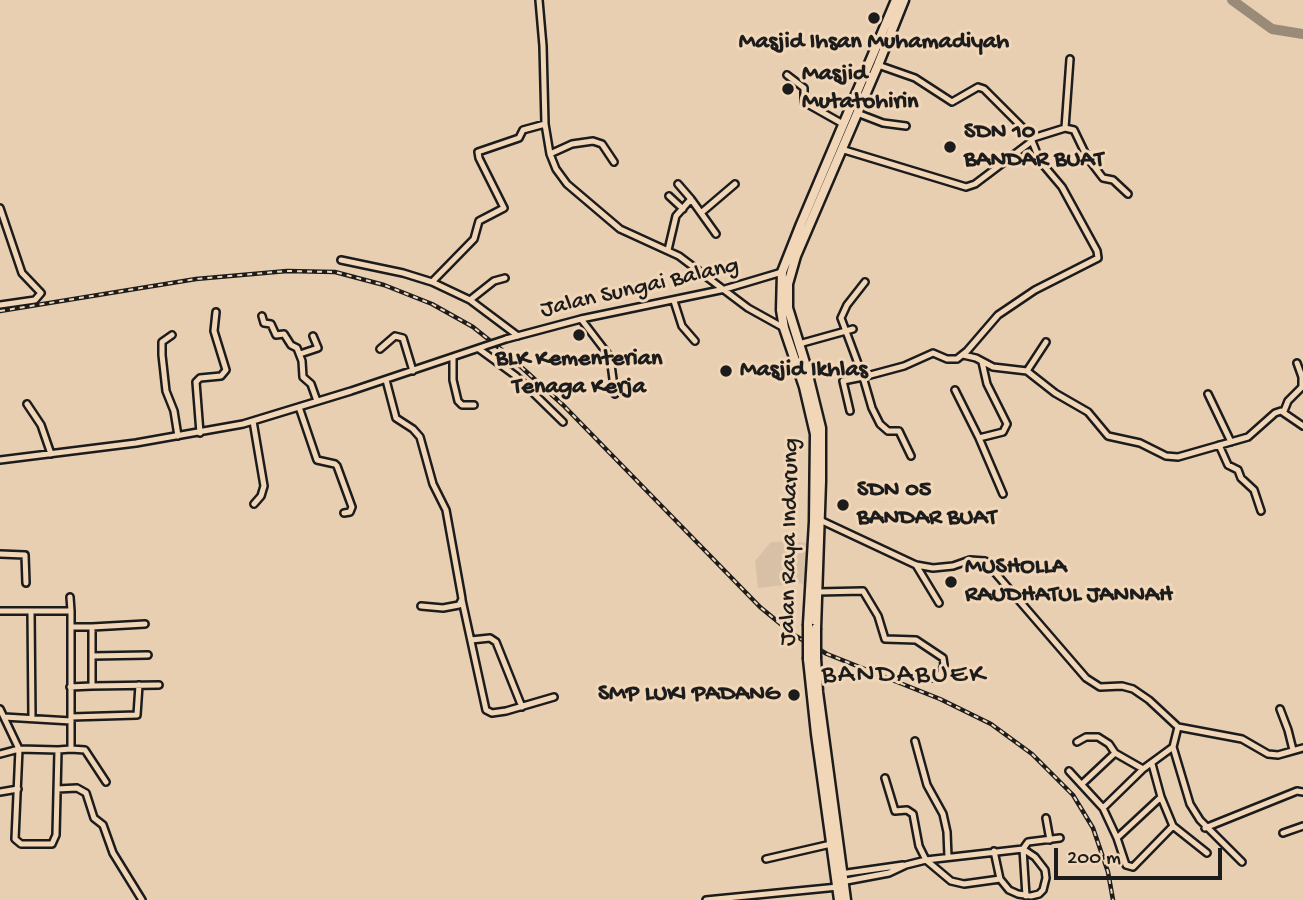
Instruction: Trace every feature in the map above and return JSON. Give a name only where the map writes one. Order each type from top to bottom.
[{"type":"highway","name":"Jalan Raya Indarung","points":[[814,597],[815,434],[804,387],[784,328],[781,310],[782,272],[896,0]]},
{"type":"highway","name":"Jalan Raya Indarung","points":[[846,900],[831,844],[818,692],[812,659],[820,520],[821,428],[788,308],[789,277],[904,0]]},
{"type":"highway","name":"Jalan Raya Indarung","points":[[824,765],[840,881],[839,900]]},
{"type":"street","points":[[539,0],[545,124],[550,154],[556,169],[575,192],[620,229],[679,256],[760,316],[784,328]]},
{"type":"street","points":[[1065,128],[1070,60]]},
{"type":"street","points":[[850,411],[844,382],[904,366],[933,353],[950,360],[963,355],[998,315],[1035,290],[1098,258],[1097,251],[1062,187],[1044,169],[1033,139],[981,88],[978,87],[952,102],[915,78],[878,65]]},
{"type":"street","points":[[787,75],[804,88],[804,102],[843,124]]},
{"type":"street","points":[[857,113],[883,123],[906,126]]},
{"type":"street","points":[[432,282],[474,239],[478,223],[504,208],[478,159],[478,152],[519,138],[523,130],[545,124]]},
{"type":"street","points":[[841,149],[966,187],[975,184],[1033,139],[1065,128],[1074,130],[1087,157],[1103,178],[1113,180],[1128,194]]},
{"type":"street","points":[[550,154],[572,144],[593,141],[602,144],[614,162]]},
{"type":"street","points":[[678,184],[716,234]]},
{"type":"street","points":[[701,213],[735,184]]},
{"type":"street","points":[[669,196],[683,209]]},
{"type":"street","points":[[668,250],[674,220],[691,199]]},
{"type":"street","points":[[0,208],[22,273],[41,293],[35,300],[0,304]]},
{"type":"street","points":[[341,260],[432,282],[470,300],[518,336]]},
{"type":"street","name":"Jalan Sungai Balang","points":[[0,460],[200,433],[253,421],[518,336],[581,319],[725,289],[782,272]]},
{"type":"street","points":[[470,300],[494,281],[505,278]]},
{"type":"street","points":[[864,282],[842,313],[841,322],[880,424],[888,431],[899,431],[911,456]]},
{"type":"street","points":[[674,300],[682,326],[695,341]]},
{"type":"street","points":[[200,433],[196,382],[200,378],[221,376],[226,370],[214,331],[216,312]]},
{"type":"street","points":[[262,316],[264,323],[271,324],[276,335],[284,334],[300,354],[303,377],[311,384],[317,401]]},
{"type":"street","points":[[581,319],[610,357],[615,394]]},
{"type":"street","points":[[799,344],[853,329]]},
{"type":"street","points":[[172,335],[162,342],[162,355],[166,391],[174,411],[178,436]]},
{"type":"street","points":[[300,354],[318,348],[313,335]]},
{"type":"street","points":[[380,349],[395,336],[403,338],[413,371]]},
{"type":"street","points":[[1027,371],[1046,342]]},
{"type":"street","points":[[482,347],[563,422]]},
{"type":"street","points":[[963,355],[993,367],[1027,371],[1055,393],[1080,406],[1096,421],[1104,434],[1114,439],[1140,443],[1161,455],[1172,457],[1252,435],[1276,413],[1284,411]]},
{"type":"street","points":[[453,357],[453,380],[458,401],[462,405],[474,405]]},
{"type":"street","points":[[979,438],[1003,432],[1007,424],[988,384],[982,362]]},
{"type":"street","points":[[1284,411],[1288,401],[1302,387],[1297,363]]},
{"type":"street","points":[[386,380],[396,418],[420,437],[433,484],[446,510],[486,710],[499,712],[554,697]]},
{"type":"street","points":[[955,390],[1003,494]]},
{"type":"street","points":[[1208,394],[1231,442]]},
{"type":"street","points":[[27,404],[41,425],[51,454]]},
{"type":"street","points":[[299,407],[317,460],[337,466],[352,507],[350,512],[344,513]]},
{"type":"street","points":[[1284,411],[1303,426]]},
{"type":"street","points":[[253,421],[264,481],[264,491],[254,504]]},
{"type":"street","points":[[1219,445],[1229,466],[1238,470],[1241,478],[1254,490],[1261,511]]},
{"type":"street","points":[[820,520],[916,565],[944,567],[970,561],[985,561],[1086,678],[1100,687],[1122,686],[1133,689],[1178,727],[1242,739],[1268,754],[1278,755],[1302,748],[1303,755]]},
{"type":"street","points":[[0,554],[25,555],[26,583]]},
{"type":"street","points":[[916,565],[939,603]]},
{"type":"street","points":[[814,597],[863,591],[878,616],[885,639],[916,640],[943,658],[944,665],[939,677],[932,678],[921,673]]},
{"type":"street","points":[[70,597],[71,749]]},
{"type":"street","points":[[421,606],[449,608],[459,605],[462,599]]},
{"type":"street","points":[[0,611],[71,611]]},
{"type":"street","points":[[32,611],[32,718]]},
{"type":"street","points":[[71,626],[145,624]]},
{"type":"street","points":[[92,626],[92,685]]},
{"type":"street","points":[[471,640],[490,638],[496,642],[522,707]]},
{"type":"street","points":[[92,656],[148,655]]},
{"type":"street","points":[[4,717],[71,719],[137,715],[139,685]]},
{"type":"street","points":[[70,687],[159,685]]},
{"type":"street","points":[[0,709],[19,749],[15,839],[21,844],[48,845],[55,839],[58,750]]},
{"type":"street","points":[[1280,709],[1289,730],[1293,750]]},
{"type":"street","points":[[1178,727],[1173,747],[1190,804],[1205,828],[1242,862]]},
{"type":"street","points":[[1077,742],[1086,737],[1098,737],[1115,752],[1143,769]]},
{"type":"street","points":[[915,741],[927,785],[943,814],[948,857]]},
{"type":"street","points":[[1103,808],[1143,769],[1173,747]]},
{"type":"street","points":[[0,754],[19,749],[85,750],[106,782]]},
{"type":"street","points":[[1082,785],[1115,752]]},
{"type":"street","points":[[1152,764],[1173,826],[1207,853]]},
{"type":"street","points":[[1069,771],[1103,808],[1126,864],[1133,867],[1173,826]]},
{"type":"street","points":[[886,778],[895,811],[909,811],[914,814],[919,846],[926,860],[946,878],[956,884],[1000,879]]},
{"type":"street","points":[[57,789],[77,788],[86,793],[94,818],[103,825],[113,853],[142,900]]},
{"type":"street","points":[[0,792],[18,789]]},
{"type":"street","points":[[1205,828],[1297,791],[1303,792]]},
{"type":"street","points":[[1117,838],[1161,797]]},
{"type":"street","points":[[1046,818],[1050,840]]},
{"type":"street","points":[[1283,833],[1303,826]]},
{"type":"street","points":[[1026,896],[1023,849],[1028,842],[1060,838]]},
{"type":"street","points":[[766,859],[831,844]]},
{"type":"street","points":[[706,900],[840,881],[896,865],[926,860],[994,851],[1023,849],[1041,862],[1046,878],[1043,890],[1039,894],[1026,896],[1009,890],[1000,879],[994,851]]},
{"type":"shaded area","points":[[771,542],[808,543],[805,586],[801,583],[758,588],[755,561]]},
{"type":"waterway","points":[[1232,0],[1272,29],[1303,34]]},
{"type":"railway","points":[[0,311],[196,279],[287,271],[335,272],[384,285],[432,304],[473,327],[563,405],[760,607],[794,635],[827,654],[940,699],[991,724],[1032,754],[1073,795],[1093,828],[1108,872],[1113,900]]},
{"type":"place","name":"Masjid Ihsan Muhamadiyah","points":[[874,18]]},
{"type":"place","name":"Masjid Mutatohirin","points":[[788,89]]},
{"type":"place","name":"SDN 10 BANDAR BUAT","points":[[950,147]]},
{"type":"place","name":"BLK Kementerian Tenaga Kerja","points":[[579,335]]},
{"type":"place","name":"Masjid Ikhlas","points":[[726,371]]},
{"type":"place","name":"SDN 05 BANDAR BUAT","points":[[843,505]]},
{"type":"place","name":"MUSHOLLA RAUDHATUL JANNAH","points":[[951,582]]},
{"type":"place","name":"SMP LUKI PADANG","points":[[794,695]]},
{"type":"district","name":"BANDABUEK","points":[[904,677]]}]
